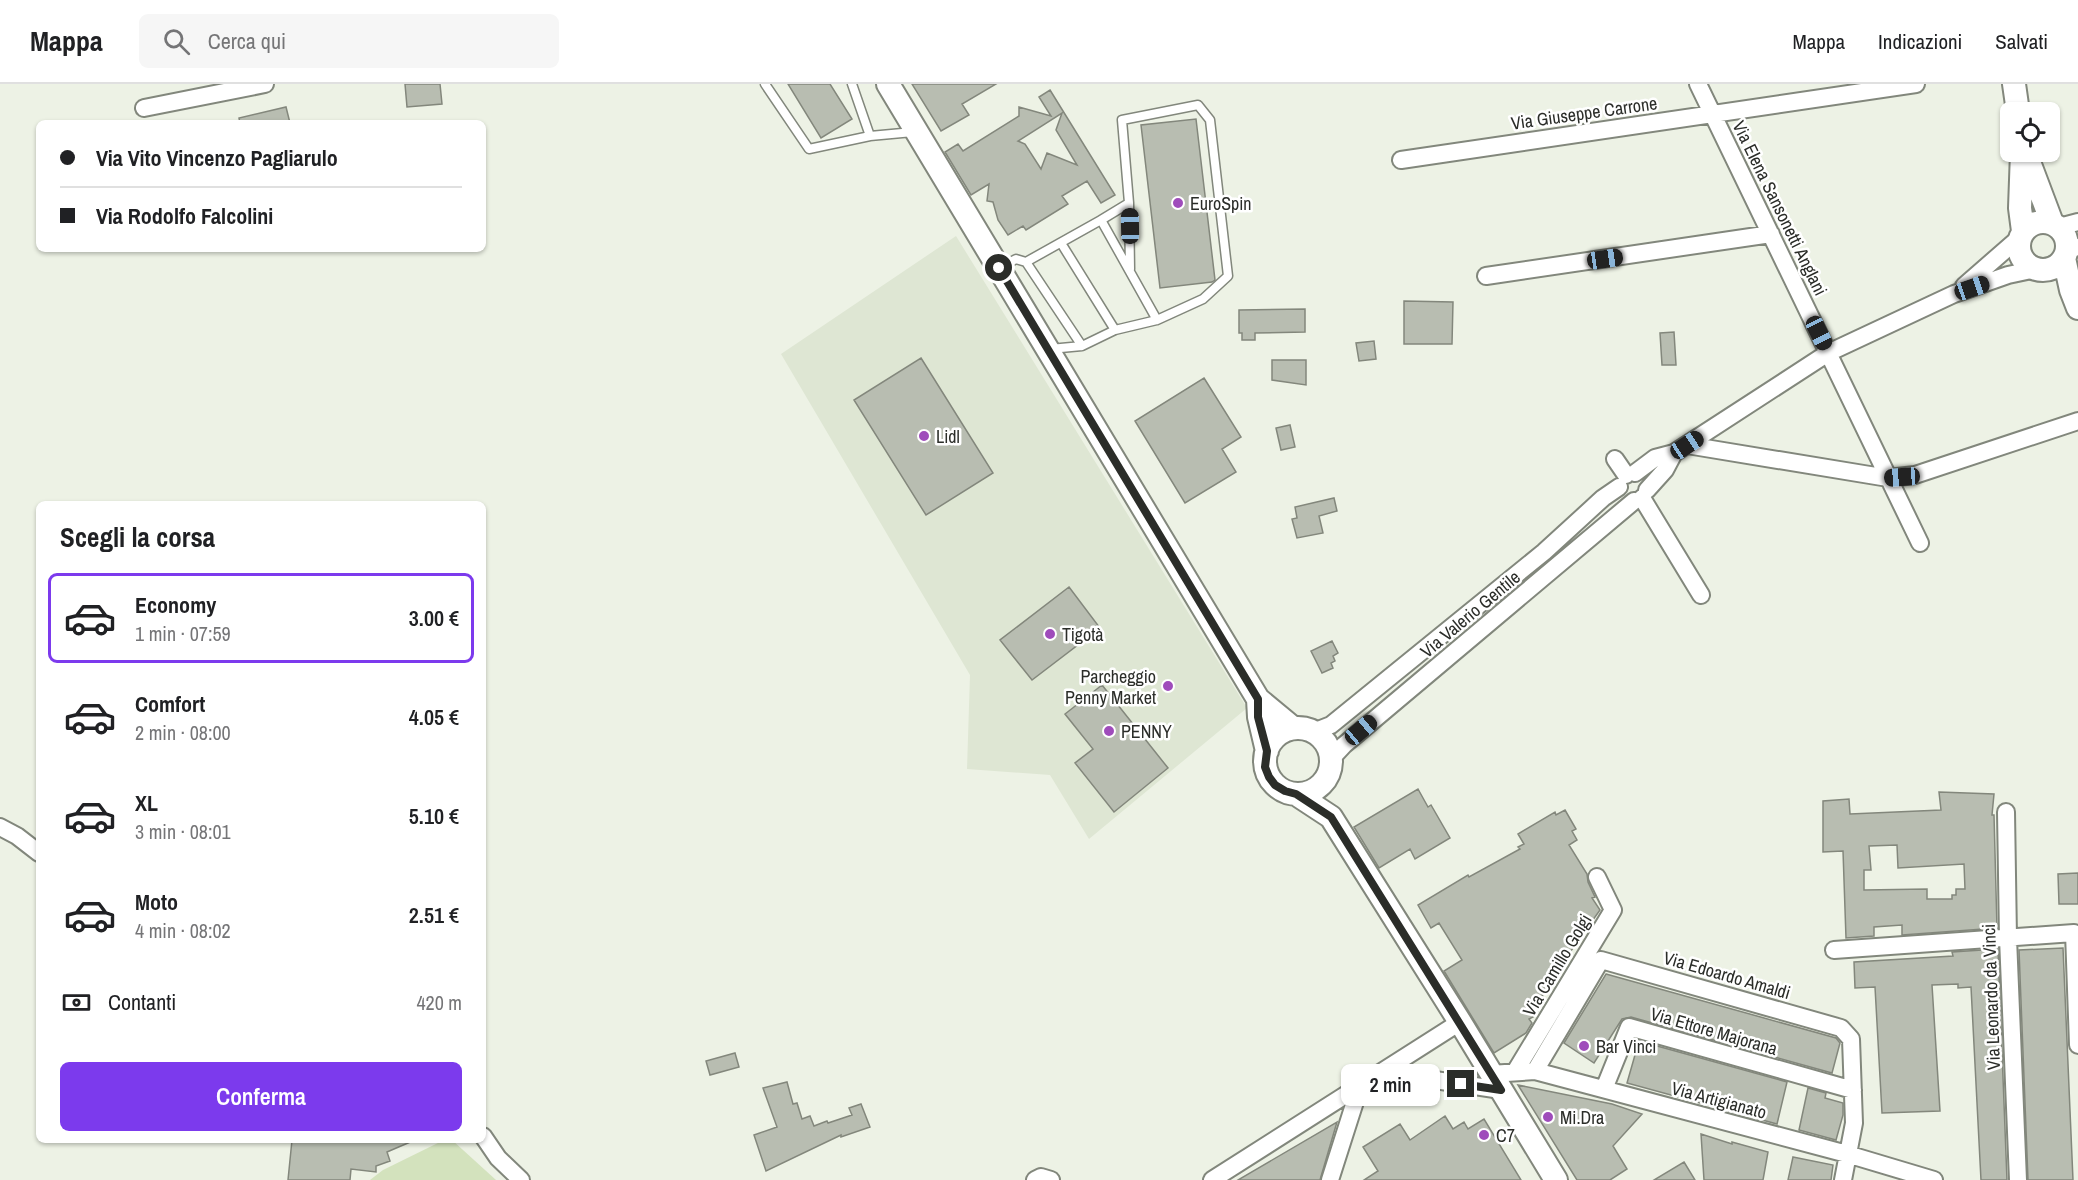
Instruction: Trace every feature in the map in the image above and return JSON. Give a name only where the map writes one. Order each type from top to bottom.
[{"type":"street","points":[[144,108],[265,84]]},
{"type":"street","points":[[888,84],[1258,699],[1303,730],[1322,738],[1328,748],[1331,817]]},
{"type":"street","name":"Via Elena Sansonetti Anglani","points":[[1698,84],[1920,543]]},
{"type":"street","name":"Via Giuseppe Carrone","points":[[1401,160],[1916,84]]},
{"type":"street","points":[[2014,84],[2017,102]]},
{"type":"street","points":[[2023,162],[2020,208],[2021,235],[2018,246],[2023,261],[2040,270],[2074,299]]},
{"type":"street","points":[[2029,162],[2063,224],[2070,252],[2074,299]]},
{"type":"street","points":[[2021,235],[2036,222],[2063,224]]},
{"type":"street","points":[[1486,276],[1771,234]]},
{"type":"street","name":"Via Valerio Gentile","points":[[1954,294],[2021,235]]},
{"type":"street","points":[[2040,270],[2059,264],[2070,252]]},
{"type":"street","name":"Via Valerio Gentile","points":[[1303,730],[1331,725],[1544,552],[1627,478],[1655,458],[1680,449],[1828,353],[1954,294],[2008,275],[2040,270]]},
{"type":"street","points":[[1680,449],[1888,478],[1915,476],[2078,421]]},
{"type":"street","name":"Via Valerio Gentile","points":[[1328,769],[1344,745],[1641,496],[1665,470],[1680,449]]},
{"type":"street","points":[[1615,459],[1627,478],[1646,481],[1641,496],[1701,595]]},
{"type":"street","points":[[1627,478],[1620,492],[1626,499],[1641,496]]},
{"type":"street","points":[[1258,699],[1258,717],[1267,751]]},
{"type":"street","points":[[1303,730],[1283,732],[1274,738],[1267,751],[1265,767],[1269,777],[1275,785],[1296,794],[1331,817],[1556,1180]]},
{"type":"street","points":[[1296,794],[1307,793],[1317,788],[1328,769]]},
{"type":"street","name":"Via Leonardo da Vinci","points":[[2006,812],[2008,938],[2018,1180]]},
{"type":"street","points":[[0,827],[17,836],[36,851]]},
{"type":"street","name":"Via Camillo Golgi","points":[[1515,1072],[1613,910],[1597,877]]},
{"type":"street","points":[[1834,950],[2074,933],[2078,1045]]},
{"type":"street","name":"Via Edoardo Amaldi","points":[[1535,1071],[1601,960],[1841,1028],[1851,1039],[1854,1123],[1844,1180]]},
{"type":"street","points":[[1212,1180],[1460,1022]]},
{"type":"street","name":"Via Ettore Majorana","points":[[1604,1089],[1629,1027],[1853,1090]]},
{"type":"street","name":"Via Artigianato","points":[[1382,1072],[1496,1082],[1515,1072],[1535,1071],[1847,1154],[1935,1180]]},
{"type":"street","points":[[1330,1180],[1360,1086]]},
{"type":"street","points":[[486,1140],[498,1158],[521,1180]]},
{"type":"street","points":[[1035,1180],[1041,1177],[1051,1180]]},
{"type":"lane","points":[[765,84],[809,149],[870,136],[916,131]]},
{"type":"lane","points":[[852,84],[870,136]]},
{"type":"lane","points":[[1047,349],[1082,346],[1115,330],[1157,320],[1203,299],[1228,276],[1210,120],[1198,105],[1122,120],[1129,203],[1130,272]]},
{"type":"lane","points":[[1026,262],[1129,203]]},
{"type":"lane","points":[[1101,220],[1157,320]]},
{"type":"lane","points":[[1060,243],[1115,330]]},
{"type":"lane","points":[[999,268],[1016,259],[1026,262],[1082,346]]},
{"type":"shaded area","points":[[956,236],[1247,708],[1089,839],[1050,775],[967,769],[970,675],[781,354]]},
{"type":"green space","points":[[438,1143],[455,1143],[496,1180],[370,1180],[383,1170]]},
{"type":"building","points":[[405,84],[440,84],[442,104],[407,107]]},
{"type":"building","points":[[788,84],[830,84],[852,119],[821,138]]},
{"type":"building","points":[[912,84],[996,84],[962,104],[969,115],[941,131]]},
{"type":"building","points":[[1050,90],[1115,195],[1101,203],[1087,181],[1062,196],[1068,204],[1026,230],[1023,226],[1008,235],[998,220],[993,202],[987,201],[989,184],[971,195],[945,152],[958,144],[963,151],[1019,116],[1019,107],[1051,116],[1039,97]],"holes":[[[1062,113],[1056,130],[1077,165],[1047,153],[1041,169],[1025,144],[1018,141]]]},
{"type":"building","points":[[286,107],[289,120],[239,120],[239,118]]},
{"type":"building","name":"EuroSpin","points":[[1196,119],[1215,280],[1160,288],[1141,125]]},
{"type":"building","points":[[1404,301],[1453,302],[1452,344],[1404,344]]},
{"type":"building","points":[[1305,309],[1305,332],[1255,333],[1255,340],[1242,340],[1242,333],[1239,333],[1239,310]]},
{"type":"building","points":[[1674,332],[1676,365],[1662,365],[1660,333]]},
{"type":"building","points":[[1374,341],[1376,359],[1359,361],[1356,343]]},
{"type":"building","name":"Lidl","points":[[921,358],[993,473],[926,515],[854,400]]},
{"type":"building","points":[[1272,360],[1306,360],[1306,385],[1272,380]]},
{"type":"building","points":[[1204,378],[1241,437],[1222,449],[1236,472],[1185,503],[1135,421]]},
{"type":"building","points":[[1290,425],[1295,447],[1281,450],[1276,428]]},
{"type":"building","points":[[1334,498],[1337,511],[1319,516],[1323,533],[1297,538],[1292,519],[1297,518],[1295,507]]},
{"type":"building","name":"Tigotà","points":[[1069,587],[1100,628],[1032,680],[1000,640]]},
{"type":"building","points":[[1332,641],[1338,653],[1333,656],[1335,661],[1331,663],[1333,668],[1322,673],[1311,651]]},
{"type":"building","name":"PENNY","points":[[1102,685],[1168,768],[1114,812],[1075,763],[1093,749],[1065,714]]},
{"type":"building","points":[[1418,789],[1428,807],[1431,805],[1450,838],[1415,859],[1410,849],[1379,868],[1354,827]]},
{"type":"building","points":[[1939,792],[1994,794],[1992,815],[1994,815],[1997,928],[1902,935],[1902,925],[1874,927],[1874,936],[1846,938],[1843,851],[1823,852],[1823,801],[1849,799],[1850,814],[1941,810]],"holes":[[[1897,845],[1898,868],[1964,864],[1965,889],[1956,889],[1956,895],[1952,895],[1952,899],[1927,899],[1927,889],[1864,890],[1864,870],[1871,870],[1869,846]]]},
{"type":"building","points":[[1565,810],[1576,829],[1572,831],[1577,840],[1569,845],[1587,874],[1595,897],[1592,898],[1600,910],[1541,993],[1544,998],[1528,1008],[1533,1017],[1529,1019],[1532,1023],[1526,1033],[1494,1053],[1444,971],[1462,960],[1439,923],[1431,928],[1418,905],[1468,875],[1469,877],[1520,849],[1518,847],[1524,844],[1518,834],[1555,812],[1556,815]]},
{"type":"building","points":[[2078,873],[2078,904],[2059,904],[2058,874]]},
{"type":"building","points":[[2063,948],[2073,1180],[2028,1180],[2019,950]]},
{"type":"building","points":[[1998,949],[2007,1180],[1981,1180],[1971,987],[1958,988],[1958,984],[1932,985],[1940,1111],[1882,1113],[1875,987],[1855,988],[1854,962],[1953,956],[1952,952]]},
{"type":"building","points":[[1606,974],[1836,1038],[1840,1043],[1832,1073],[1631,1017],[1622,1019],[1594,1063],[1564,1043]]},
{"type":"building","points":[[1639,1041],[1787,1082],[1777,1124],[1627,1083]]},
{"type":"building","points":[[735,1053],[739,1067],[710,1075],[706,1061]]},
{"type":"building","points":[[787,1082],[793,1104],[797,1103],[802,1119],[810,1116],[814,1126],[852,1115],[849,1108],[861,1104],[870,1127],[841,1137],[841,1135],[766,1171],[754,1135],[777,1127],[763,1088]]},
{"type":"building","points":[[1518,1085],[1612,1104],[1642,1114],[1613,1146],[1627,1169],[1610,1180],[1577,1180]]},
{"type":"building","points":[[1808,1088],[1826,1093],[1825,1098],[1843,1103],[1843,1115],[1836,1140],[1799,1130]]},
{"type":"building","points":[[1445,1116],[1453,1129],[1464,1122],[1468,1129],[1484,1119],[1521,1180],[1364,1180],[1378,1171],[1363,1147],[1400,1124],[1410,1140]]},
{"type":"building","points":[[1337,1122],[1320,1180],[1238,1180]]},
{"type":"building","points":[[1701,1134],[1768,1152],[1763,1180],[1704,1180]]},
{"type":"building","points":[[292,1143],[408,1143],[387,1152],[390,1161],[376,1166],[376,1172],[351,1169],[350,1180],[288,1180]]},
{"type":"building","points":[[1793,1157],[1833,1165],[1831,1180],[1788,1180]]},
{"type":"building","points":[[1684,1162],[1695,1180],[1654,1180]]},
{"type":"place","name":"EuroSpin","points":[[1178,203]]},
{"type":"place","name":"Lidl","points":[[924,436]]},
{"type":"place","name":"Tigotà","points":[[1050,634]]},
{"type":"place","name":"Parcheggio Penny Market","points":[[1168,686]]},
{"type":"place","name":"PENNY","points":[[1109,731]]},
{"type":"place","name":"Bar Vinci","points":[[1584,1046]]},
{"type":"place","name":"Mi.Dra","points":[[1548,1117]]},
{"type":"place","name":"C7","points":[[1484,1135]]},
{"type":"route","points":[[999,268],[1258,699],[1258,717],[1267,751],[1265,767],[1269,777],[1275,785],[1296,794],[1331,817],[1501,1090],[1461,1084]]}]
